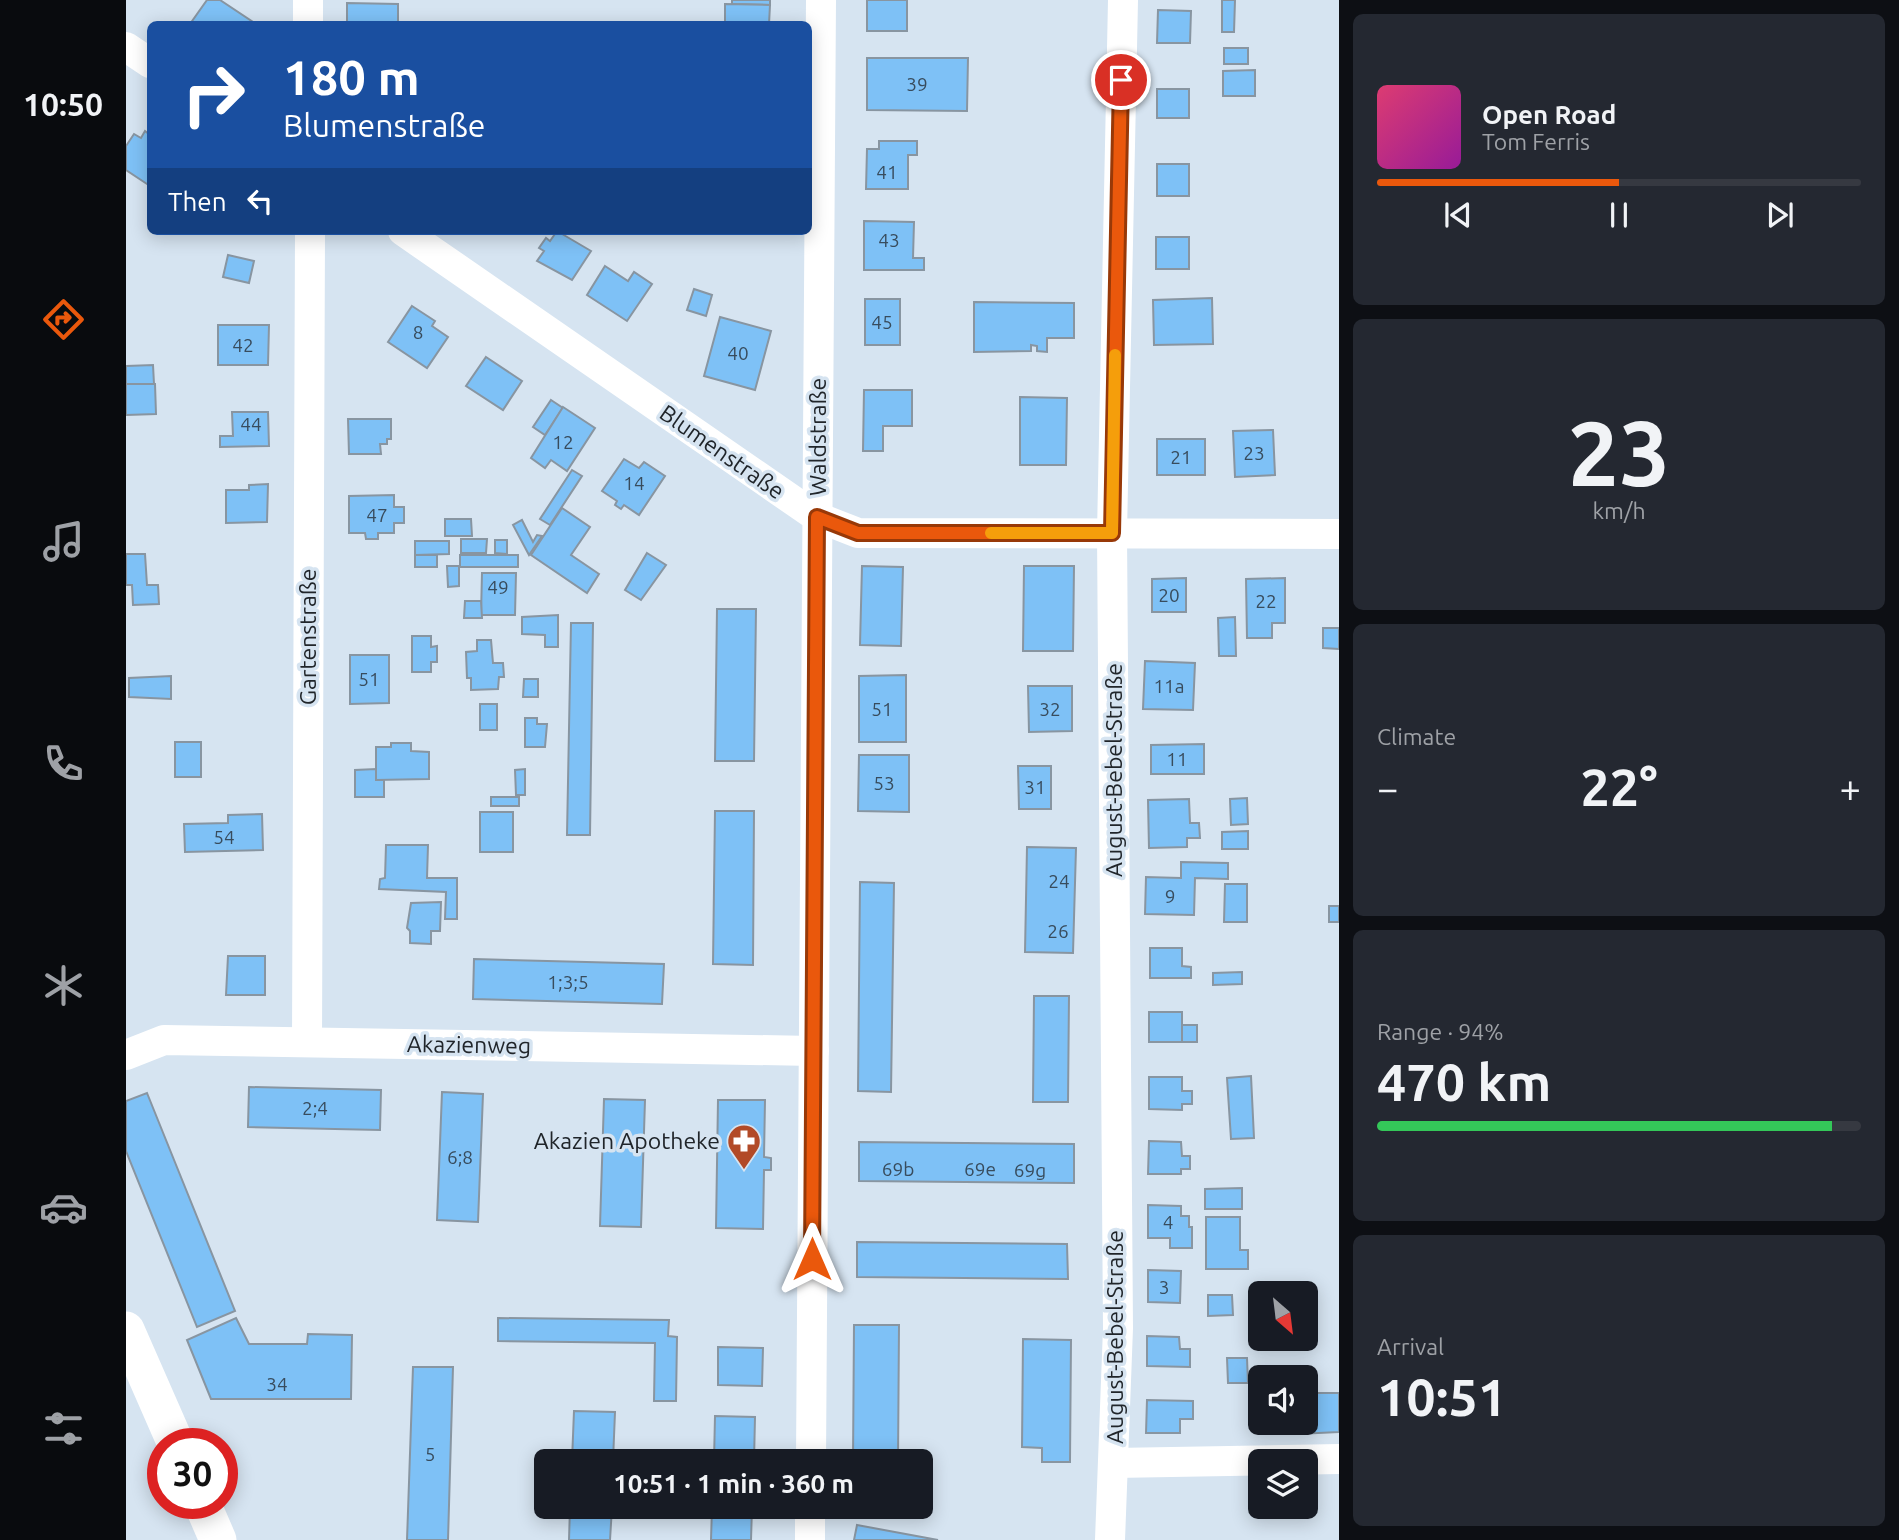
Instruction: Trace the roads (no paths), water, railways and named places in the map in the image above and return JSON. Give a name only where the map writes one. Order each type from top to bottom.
[{"type":"street","points":[[308,0],[308,21]]},
{"type":"street","name":"Waldstraße","points":[[811,1449],[821,0]]},
{"type":"street","name":"August-Bebel-Straße","points":[[1110,1540],[1118,1328],[1112,533],[1123,0]]},
{"type":"street","points":[[126,47],[147,61]]},
{"type":"street","name":"Gartenstraße","points":[[307,1042],[310,235]]},
{"type":"street","name":"Blumenstraße","points":[[409,235],[817,517],[858,533],[1339,534]]},
{"type":"street","name":"Akazienweg","points":[[126,1055],[164,1040],[814,1051]]},
{"type":"street","points":[[126,1330],[169,1428]]},
{"type":"street","points":[[1114,1463],[1339,1459]]},
{"type":"street","points":[[209,1519],[218,1540]]},
{"type":"street","points":[[810,1519],[810,1540]]},
{"type":"place","name":"Akazien Apotheke","points":[[744,1171]]}]
